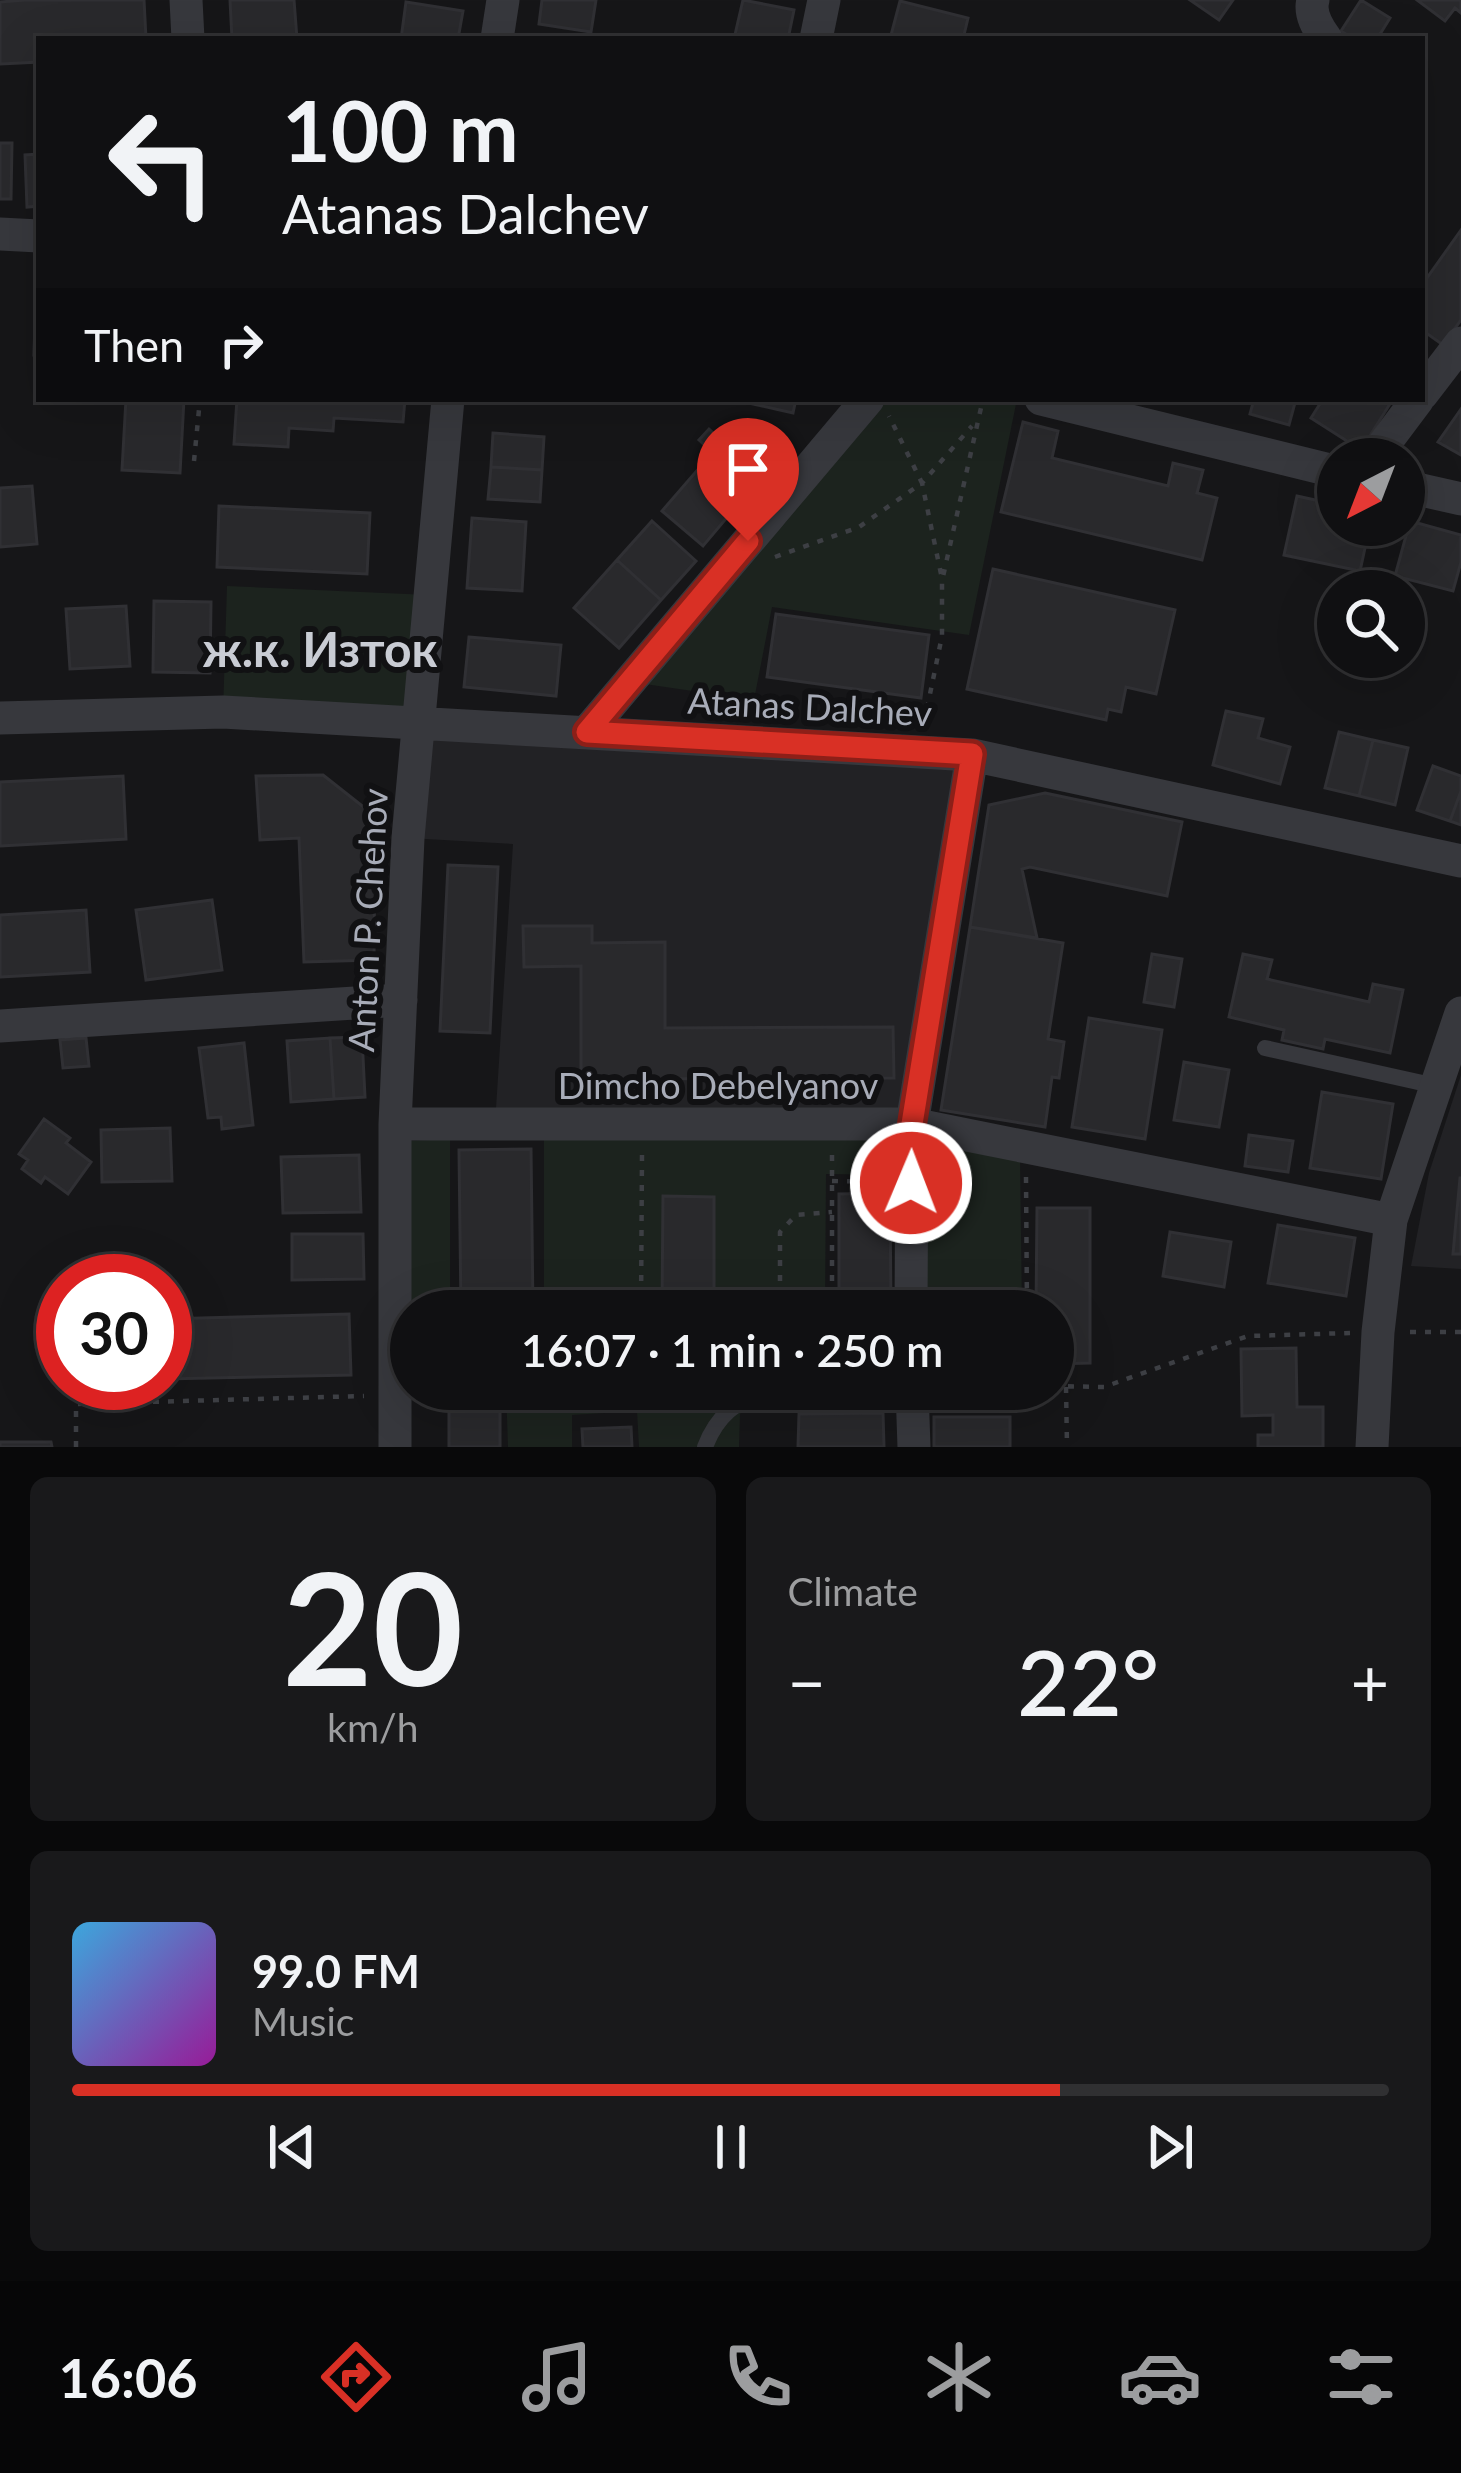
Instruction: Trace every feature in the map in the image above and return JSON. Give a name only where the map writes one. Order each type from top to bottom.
[{"type":"street","points":[[186,0],[188,36]]},
{"type":"street","points":[[497,36],[503,0]]},
{"type":"street","points":[[817,36],[824,0]]},
{"type":"street","points":[[1313,0],[1311,7],[1324,36]]},
{"type":"street","points":[[0,233],[36,236]]},
{"type":"street","points":[[1425,390],[1461,343]]},
{"type":"street","name":"Anton P. Chehov","points":[[394,1447],[395,1124],[408,838],[448,402]]},
{"type":"street","points":[[587,732],[865,402]]},
{"type":"street","points":[[1066,402],[1116,408],[1317,466]]},
{"type":"street","points":[[1388,438],[1415,402]]},
{"type":"street","points":[[1425,491],[1461,499]]},
{"type":"street","name":"Atanas Dalchev","points":[[0,718],[223,712],[972,754],[1461,860]]},
{"type":"street","points":[[911,1290],[912,1124],[972,754]]},
{"type":"street","points":[[0,1026],[401,1000]]},
{"type":"street","points":[[1372,1447],[1378,1332],[1391,1220],[1461,1013]]},
{"type":"street","name":"Dimcho Debelyanov","points":[[395,1124],[912,1124],[1391,1220]]},
{"type":"street","points":[[913,1410],[914,1447]]},
{"type":"lane","points":[[1265,1048],[1436,1086]]},
{"type":"lane","points":[[705,1447],[728,1410]]},
{"type":"path","points":[[194,461],[200,402]]},
{"type":"path","points":[[882,402],[922,484],[942,581],[942,636],[918,751]]},
{"type":"path","points":[[942,581],[982,402]]},
{"type":"path","points":[[718,577],[859,527],[922,484],[976,422]]},
{"type":"path","points":[[832,1124],[832,1290]]},
{"type":"path","points":[[641,1290],[642,1139]]},
{"type":"path","points":[[1026,1147],[1028,1290]]},
{"type":"path","points":[[832,1181],[911,1183]]},
{"type":"path","points":[[780,1290],[780,1232],[796,1215],[832,1212]]},
{"type":"path","points":[[1074,1386],[1104,1387],[1248,1336],[1461,1332]]},
{"type":"path","points":[[76,1447],[76,1404],[371,1395]]},
{"type":"path","points":[[1066,1410],[1067,1447]]},
{"type":"shaded area","points":[[879,402],[1016,404],[969,635],[772,607],[754,700],[638,683]]},
{"type":"shaded area","points":[[227,586],[429,595],[418,722],[223,712]]},
{"type":"shaded area","points":[[418,722],[972,755],[912,1124],[495,1124],[513,844],[408,838]]},
{"type":"shaded area","points":[[1461,1075],[1461,1269],[1411,1266],[1429,1173]]},
{"type":"shaded area","points":[[906,1130],[895,1175],[826,1174],[825,1290],[544,1290],[544,1136]]},
{"type":"shaded area","points":[[450,1139],[450,1290],[411,1290],[410,1141]]},
{"type":"shaded area","points":[[922,1143],[1020,1155],[1022,1290],[920,1290]]},
{"type":"shaded area","points":[[507,1410],[744,1410],[739,1447],[639,1447],[637,1411],[572,1415],[572,1447],[508,1447]]},
{"type":"building","points":[[144,0],[146,36],[36,36],[36,62],[0,64],[0,2]]},
{"type":"building","points":[[230,0],[294,0],[297,36],[232,36]]},
{"type":"building","points":[[542,0],[596,0],[591,32],[539,24]]},
{"type":"building","points":[[743,0],[794,10],[789,36],[735,36]]},
{"type":"building","points":[[1190,0],[1233,0],[1219,20]]},
{"type":"building","points":[[1361,0],[1390,18],[1379,36],[1349,36],[1341,31]]},
{"type":"building","points":[[1417,0],[1461,0],[1461,13],[1455,8],[1445,21]]},
{"type":"building","points":[[900,1],[968,18],[964,36],[891,36]]},
{"type":"building","points":[[406,2],[463,11],[459,36],[401,36]]},
{"type":"building","points":[[0,143],[12,143],[11,199],[0,199]]},
{"type":"building","points":[[36,154],[36,206],[27,207],[25,155]]},
{"type":"building","points":[[1461,230],[1461,320],[1443,345],[1425,332],[1425,281]]},
{"type":"building","points":[[126,402],[184,402],[180,473],[122,470]]},
{"type":"building","points":[[237,402],[405,402],[403,422],[334,418],[333,431],[289,428],[288,447],[234,444]]},
{"type":"building","points":[[744,402],[795,402],[793,413]]},
{"type":"building","points":[[1253,402],[1295,402],[1289,425],[1250,414]]},
{"type":"building","points":[[1321,402],[1391,402],[1369,438],[1342,438],[1311,418]]},
{"type":"building","points":[[1461,409],[1461,455],[1438,442]]},
{"type":"building","points":[[1023,422],[1058,431],[1052,458],[1168,486],[1173,463],[1203,470],[1197,493],[1217,498],[1202,560],[1001,512]]},
{"type":"building","points":[[709,429],[721,440],[731,429],[746,442],[752,436],[763,445],[768,438],[784,452],[740,502],[700,467],[713,453],[699,440]]},
{"type":"building","points":[[493,433],[544,437],[542,470],[491,467]]},
{"type":"building","points":[[491,467],[542,470],[540,502],[488,499]]},
{"type":"building","points":[[700,467],[740,502],[703,546],[662,511]]},
{"type":"building","points":[[32,486],[37,544],[0,547],[0,488]]},
{"type":"building","points":[[1297,496],[1317,500],[1317,546],[1365,546],[1360,570],[1284,555]]},
{"type":"building","points":[[219,506],[370,513],[367,574],[217,567]]},
{"type":"building","points":[[472,518],[526,522],[522,591],[467,588]]},
{"type":"building","points":[[652,521],[696,561],[661,600],[617,560]]},
{"type":"building","points":[[1425,525],[1461,535],[1461,562],[1453,591],[1425,584],[1425,570],[1397,570],[1403,546],[1425,546]]},
{"type":"building","points":[[617,560],[661,600],[619,648],[574,608]]},
{"type":"building","points":[[993,569],[1175,610],[1156,694],[1126,687],[1121,712],[1108,709],[1106,720],[967,689]]},
{"type":"building","points":[[154,601],[211,602],[210,673],[153,672]]},
{"type":"building","points":[[126,606],[130,666],[70,669],[66,609]]},
{"type":"building","points":[[776,614],[929,635],[921,698],[767,677]]},
{"type":"building","points":[[469,637],[561,645],[556,696],[464,687]]},
{"type":"building","points":[[1226,711],[1263,719],[1258,738],[1290,747],[1280,784],[1213,765]]},
{"type":"building","points":[[1339,732],[1373,740],[1359,796],[1325,788]]},
{"type":"building","points":[[1373,740],[1408,748],[1395,805],[1359,796]]},
{"type":"building","points":[[1433,766],[1461,776],[1450,821],[1417,810]]},
{"type":"building","points":[[323,775],[375,816],[374,960],[304,962],[299,838],[260,840],[256,776]]},
{"type":"building","points":[[123,776],[126,839],[0,846],[0,782]]},
{"type":"building","points":[[1461,791],[1461,825],[1450,821]]},
{"type":"building","points":[[1045,793],[1182,822],[1167,896],[1030,867],[1022,869],[1037,938],[970,927],[989,805]]},
{"type":"building","points":[[448,865],[498,867],[490,1033],[440,1031]]},
{"type":"building","points":[[212,900],[222,970],[146,980],[136,910]]},
{"type":"building","points":[[86,910],[90,972],[0,977],[0,915]]},
{"type":"building","points":[[523,926],[592,926],[592,943],[665,942],[665,1028],[893,1027],[894,1078],[581,1079],[581,966],[524,967]]},
{"type":"building","points":[[970,927],[1063,943],[1048,1039],[1064,1042],[1059,1078],[1052,1077],[1045,1127],[941,1110]]},
{"type":"building","points":[[1152,954],[1182,959],[1174,1007],[1144,1002]]},
{"type":"building","points":[[1243,954],[1272,960],[1267,979],[1369,1002],[1373,984],[1403,990],[1390,1053],[1325,1039],[1323,1049],[1282,1040],[1284,1030],[1229,1017]]},
{"type":"building","points":[[1089,1018],[1162,1030],[1145,1139],[1072,1127]]},
{"type":"building","points":[[362,1037],[365,1097],[334,1099],[330,1038]]},
{"type":"building","points":[[86,1038],[89,1066],[63,1068],[60,1040]]},
{"type":"building","points":[[330,1038],[334,1099],[291,1102],[287,1041]]},
{"type":"building","points":[[244,1043],[253,1125],[222,1129],[221,1117],[208,1118],[199,1048]]},
{"type":"building","points":[[1184,1062],[1229,1070],[1219,1127],[1174,1120]]},
{"type":"building","points":[[1322,1092],[1393,1104],[1381,1179],[1310,1168]]},
{"type":"building","points":[[44,1119],[91,1162],[68,1194],[45,1177],[41,1183],[22,1169],[28,1160],[19,1154]]},
{"type":"building","points":[[170,1128],[172,1181],[102,1182],[101,1130]]},
{"type":"building","points":[[1249,1135],[1293,1141],[1288,1172],[1245,1166]]},
{"type":"building","points":[[531,1149],[533,1290],[461,1290],[459,1150]]},
{"type":"building","points":[[359,1155],[361,1212],[283,1213],[281,1157]]},
{"type":"building","points":[[1460,1178],[1461,1254],[1453,1254]]},
{"type":"building","points":[[890,1193],[891,1290],[839,1290],[839,1194]]},
{"type":"building","points":[[663,1196],[714,1197],[714,1290],[662,1290]]},
{"type":"building","points":[[1037,1208],[1090,1208],[1090,1363],[1074,1363],[1074,1290],[1036,1290]]},
{"type":"building","points":[[1278,1225],[1355,1238],[1346,1296],[1268,1283]]},
{"type":"building","points":[[1170,1232],[1231,1242],[1224,1287],[1163,1276]]},
{"type":"building","points":[[292,1234],[363,1234],[364,1279],[292,1280]]},
{"type":"building","points":[[349,1314],[351,1375],[192,1378],[192,1318]]},
{"type":"building","points":[[1296,1348],[1297,1407],[1323,1407],[1323,1447],[1258,1447],[1258,1435],[1273,1435],[1273,1415],[1242,1416],[1241,1349]]},
{"type":"building","points":[[449,1410],[500,1410],[500,1447],[449,1447]]},
{"type":"building","points":[[883,1413],[884,1447],[798,1447],[799,1414]]},
{"type":"building","points":[[934,1417],[1010,1417],[1010,1447],[934,1447]]},
{"type":"building","points":[[631,1427],[632,1447],[583,1447],[582,1429]]},
{"type":"building","points":[[0,1442],[51,1442],[52,1447],[0,1447]]},
{"type":"district","name":"ж.к. Изток","points":[[320,648]]},
{"type":"route","points":[[748,541],[587,732],[972,754],[912,1124],[911,1183]]}]
